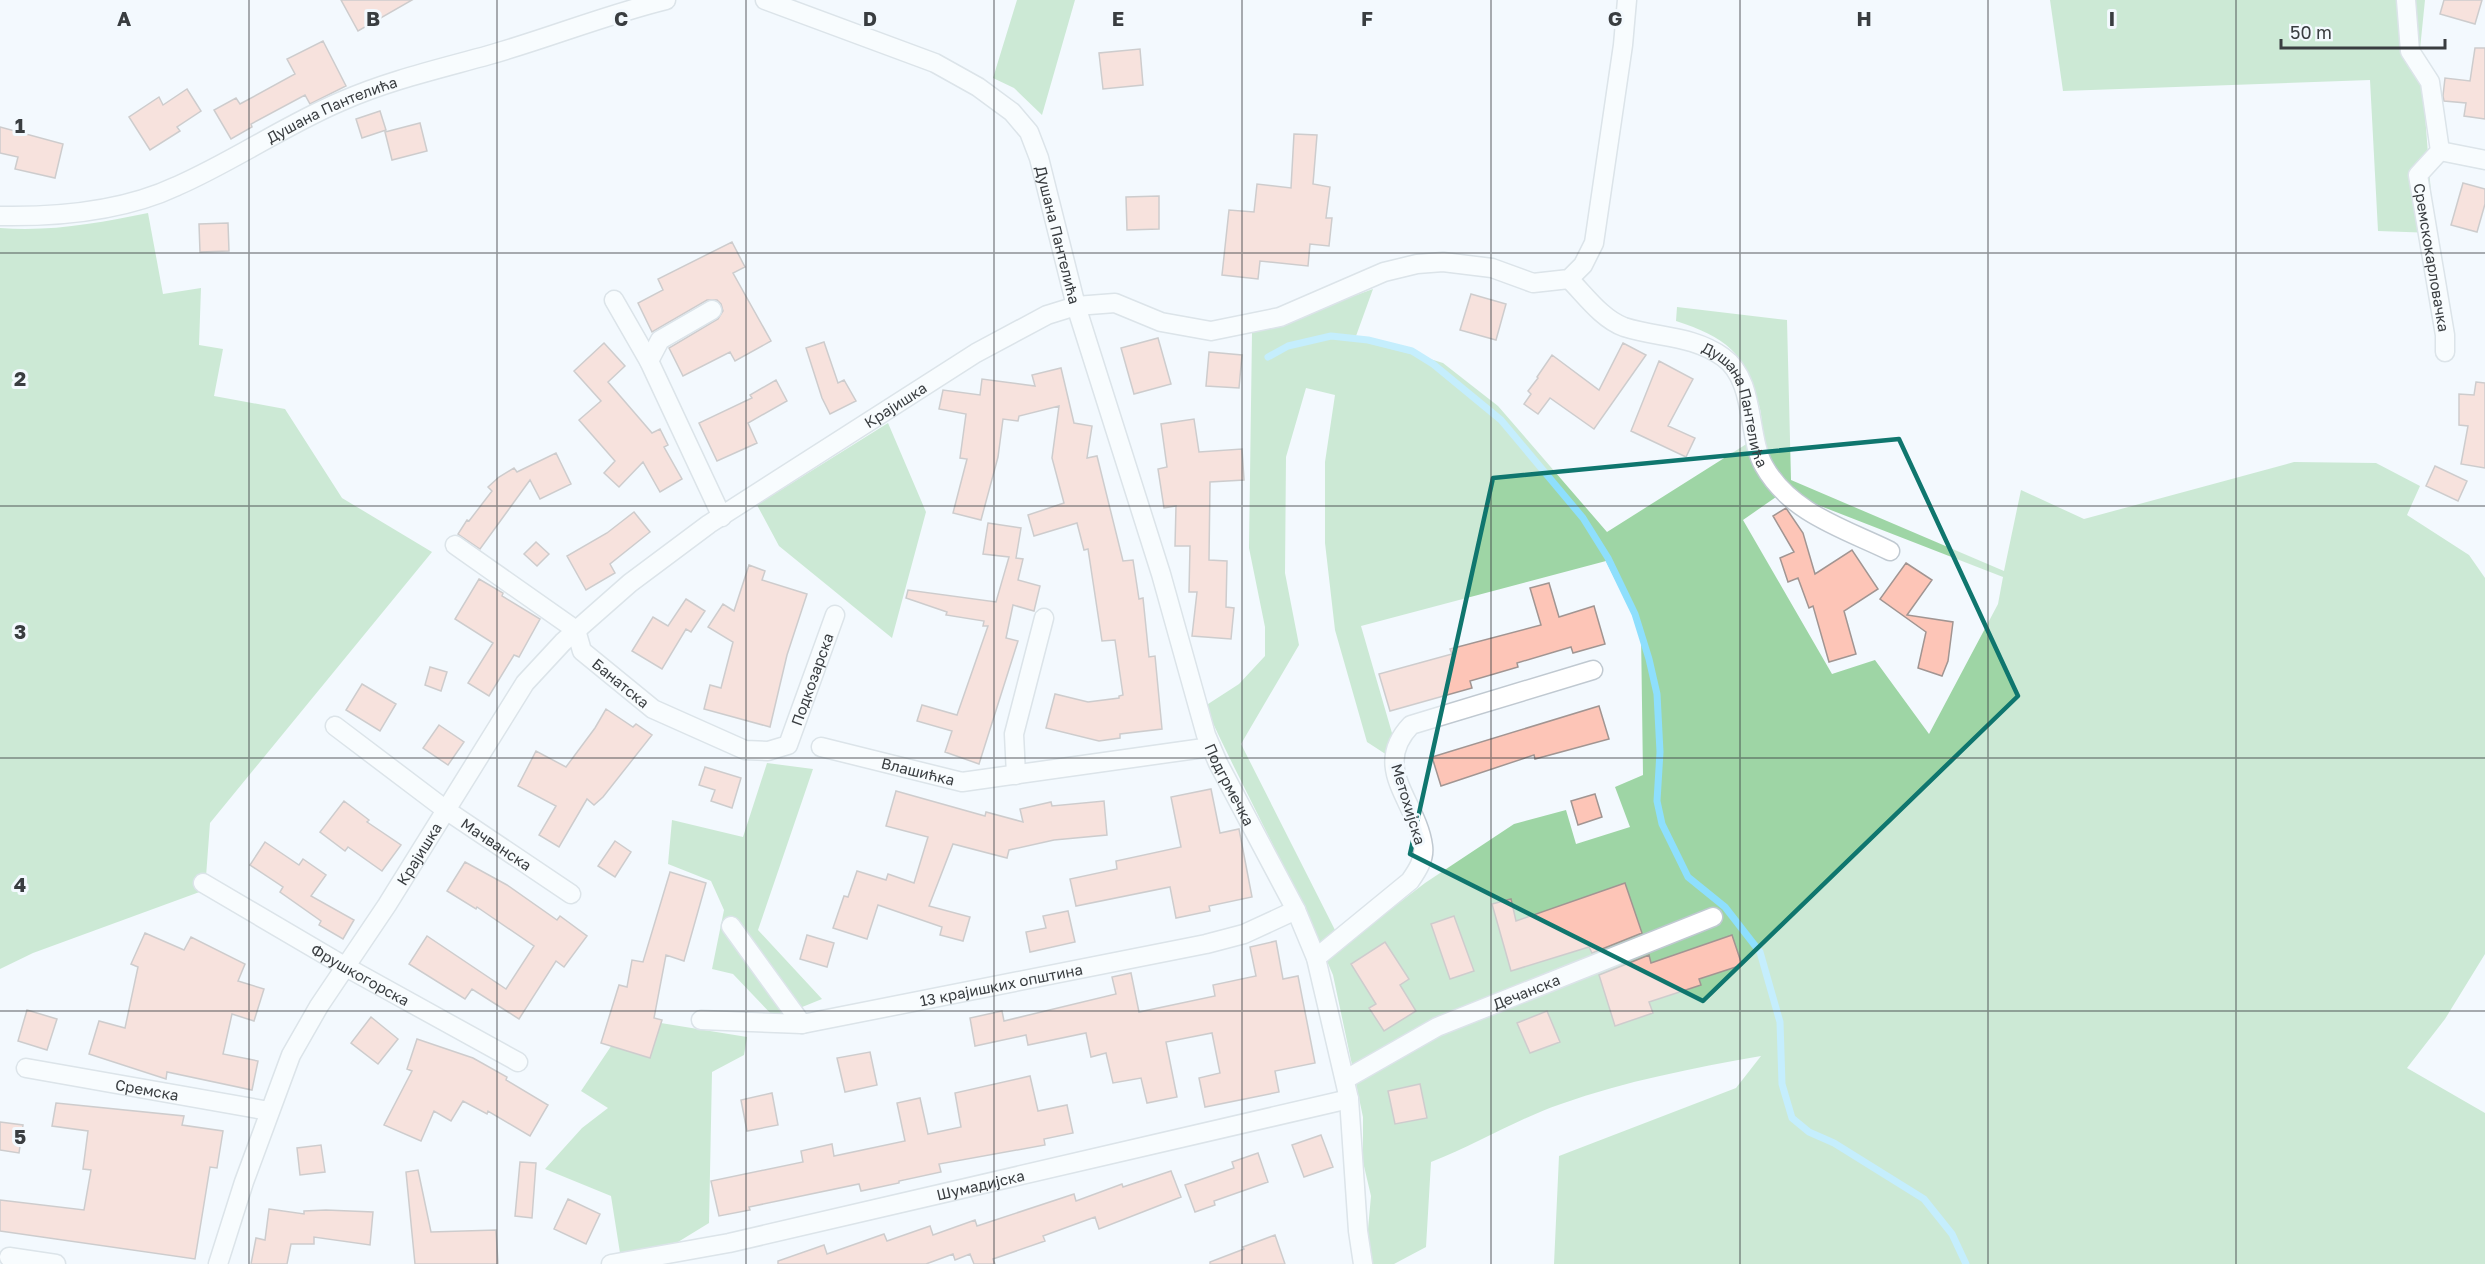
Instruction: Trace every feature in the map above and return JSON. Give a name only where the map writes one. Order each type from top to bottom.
[{"type":"street","name":"Душана Пантелића","points":[[0,216],[37,217],[142,200],[176,187],[341,101],[389,82],[488,56],[581,23],[666,0]]},
{"type":"street","name":"Душана Пантелића","points":[[765,0],[935,63],[978,87],[1012,112],[1029,132],[1040,158],[1076,306],[1115,303],[1161,322],[1211,331],[1280,317],[1384,272],[1417,264],[1443,262],[1492,268],[1533,283],[1569,279],[1600,312],[1622,326],[1692,340],[1725,358],[1742,383],[1762,464],[1775,484],[1804,510],[1890,551]]},
{"type":"street","points":[[1569,279],[1583,265],[1594,243],[1623,45],[1627,0]]},
{"type":"street","points":[[2406,0],[2410,51],[2430,82],[2440,151],[2485,160]]},
{"type":"street","name":"Сремскокарловачка","points":[[2440,151],[2418,175],[2445,335],[2445,352]]},
{"type":"street","points":[[614,300],[650,361],[722,517]]},
{"type":"street","name":"Крајишка","points":[[218,1264],[269,1111],[291,1055],[319,1006],[387,906],[525,682],[576,630],[630,583],[722,517],[976,353],[1047,315],[1076,306]]},
{"type":"street","name":"Подгрмечка","points":[[1076,306],[1161,574],[1210,747],[1296,910],[1316,958],[1346,1079],[1358,1231],[1363,1264]]},
{"type":"street","points":[[650,361],[660,340],[712,309]]},
{"type":"street","name":"Банатска","points":[[454,545],[576,630],[582,651],[653,709],[745,750],[768,751],[788,745]]},
{"type":"street","name":"Подкозарска","points":[[788,745],[835,615]]},
{"type":"street","points":[[1016,775],[1014,734],[1044,618]]},
{"type":"street","name":"Метохијска","points":[[1316,958],[1410,881],[1420,866],[1424,847],[1394,767],[1394,751],[1399,738],[1411,725],[1593,670]]},
{"type":"street","name":"Мачванска","points":[[335,726],[446,810],[571,894]]},
{"type":"street","name":"Влашићка","points":[[821,747],[962,782],[1210,747]]},
{"type":"street","name":"Фрушкогорска","points":[[203,883],[346,967],[518,1062]]},
{"type":"street","name":"13 крајишких општина","points":[[701,1020],[802,1024],[1206,944],[1244,934],[1296,910]]},
{"type":"street","name":"Дечанска","points":[[1346,1079],[1437,1027],[1713,917]]},
{"type":"street","points":[[731,926],[802,1024]]},
{"type":"street","name":"Сремска","points":[[26,1068],[269,1111]]},
{"type":"street","name":"Шумадијска","points":[[611,1264],[741,1240],[1349,1099]]},
{"type":"street","points":[[9,1257],[56,1264]]},
{"type":"highlighted area","points":[[1899,439],[2018,696],[1703,1001],[1410,854],[1493,478]]},
{"type":"green space","points":[[1017,0],[1075,0],[1042,115],[1014,88],[993,78]]},
{"type":"green space","points":[[2050,0],[2425,0],[2420,49],[2434,233],[2378,231],[2370,80],[2063,91]]},
{"type":"green space","points":[[148,213],[163,294],[201,288],[199,345],[223,349],[214,396],[285,409],[342,498],[432,552],[210,823],[205,890],[33,953],[0,969],[0,228],[56,228]]},
{"type":"green space","points":[[1373,289],[1356,336],[1443,363],[1498,406],[1607,532],[1748,443],[1755,468],[1776,497],[1743,520],[1832,674],[1875,660],[1929,734],[1998,604],[2003,577],[1787,493],[1767,453],[1754,387],[1740,359],[1731,349],[1708,333],[1676,321],[1677,307],[1787,320],[1791,480],[2004,571],[2021,490],[2084,519],[2294,462],[2376,463],[2420,486],[2407,515],[2469,555],[2485,578],[2485,954],[2445,1019],[2407,1068],[2485,1113],[2485,1264],[1554,1264],[1559,1156],[1736,1088],[1761,1056],[1660,1076],[1585,1096],[1528,1117],[1431,1162],[1426,1247],[1394,1264],[1373,1264],[1367,1240],[1371,1196],[1363,1162],[1363,1117],[1333,975],[1326,959],[1425,883],[1514,824],[1566,810],[1576,844],[1630,827],[1615,787],[1643,775],[1641,632],[1606,561],[1361,626],[1394,740],[1387,755],[1367,742],[1335,630],[1325,543],[1325,462],[1335,395],[1306,388],[1286,457],[1285,573],[1299,645],[1241,744],[1336,932],[1320,945],[1205,706],[1239,684],[1265,656],[1265,627],[1249,548],[1252,333]]},
{"type":"green space","points":[[888,423],[926,512],[892,638],[779,546],[757,505]]},
{"type":"green space","points":[[767,763],[813,769],[758,930],[822,999],[775,1018],[733,974],[712,969],[724,910],[711,881],[668,864],[672,820],[743,837]]},
{"type":"green space","points":[[630,1018],[747,1037],[744,1055],[712,1072],[709,1223],[678,1242],[620,1253],[611,1196],[545,1169],[582,1128],[608,1108],[581,1091]]},
{"type":"building","points":[[341,0],[412,0],[358,31]]},
{"type":"building","points":[[2444,0],[2482,0],[2475,24],[2440,14]]},
{"type":"building","points":[[323,41],[346,86],[310,104],[305,95],[251,124],[252,127],[231,139],[214,110],[236,98],[240,104],[295,74],[287,59]]},
{"type":"building","points":[[2475,48],[2485,48],[2485,119],[2464,116],[2466,103],[2444,101],[2443,96],[2445,78],[2470,81]]},
{"type":"building","points":[[1140,49],[1143,85],[1103,89],[1099,53]]},
{"type":"building","points":[[187,89],[201,111],[177,127],[180,131],[150,150],[129,117],[159,97],[163,105]]},
{"type":"building","points":[[380,111],[386,130],[362,138],[356,119]]},
{"type":"building","points":[[420,123],[427,151],[392,160],[385,132]]},
{"type":"building","points":[[0,127],[63,144],[55,178],[15,169],[18,157],[0,153]]},
{"type":"building","points":[[1294,134],[1317,135],[1313,184],[1330,187],[1326,218],[1332,218],[1329,246],[1310,244],[1308,266],[1260,261],[1258,279],[1222,275],[1229,210],[1254,212],[1257,184],[1291,188]]},
{"type":"building","points":[[2463,183],[2485,189],[2485,204],[2477,232],[2451,225]]},
{"type":"building","points":[[1159,196],[1159,229],[1127,230],[1126,197]]},
{"type":"building","points":[[228,223],[229,251],[200,252],[199,224]]},
{"type":"building","points":[[732,242],[745,267],[733,273],[771,341],[735,361],[730,352],[683,376],[669,348],[718,319],[723,311],[721,304],[717,300],[707,300],[652,332],[638,303],[663,290],[658,279]]},
{"type":"building","points":[[1471,294],[1506,304],[1496,340],[1460,330]]},
{"type":"building","points":[[1158,338],[1171,384],[1134,394],[1121,348]]},
{"type":"building","points":[[824,342],[838,383],[844,380],[856,401],[830,414],[822,398],[806,348]]},
{"type":"building","points":[[604,343],[625,366],[608,382],[652,433],[660,429],[668,445],[664,447],[682,479],[660,492],[643,462],[619,487],[604,473],[615,461],[579,420],[601,401],[574,371]]},
{"type":"building","points":[[1623,343],[1646,355],[1594,429],[1550,398],[1538,414],[1524,404],[1531,394],[1528,391],[1552,355],[1599,390]]},
{"type":"building","points":[[1209,352],[1242,355],[1239,388],[1206,386]]},
{"type":"building","points":[[1659,361],[1693,379],[1668,426],[1695,438],[1686,457],[1631,431]]},
{"type":"building","points":[[1061,368],[1074,423],[1092,426],[1087,458],[1097,456],[1123,561],[1133,560],[1139,599],[1143,598],[1149,657],[1155,656],[1162,729],[1120,734],[1120,738],[1099,741],[1046,728],[1055,694],[1088,702],[1119,698],[1123,695],[1115,640],[1102,641],[1088,549],[1084,550],[1077,523],[1034,536],[1028,515],[1064,503],[1052,458],[1059,406],[1019,416],[1018,421],[1003,419],[998,457],[981,520],[953,513],[967,459],[960,458],[966,414],[939,409],[943,390],[980,395],[982,379],[1035,386],[1032,375]]},
{"type":"building","points":[[776,380],[787,401],[748,423],[757,443],[717,461],[699,423],[752,398],[750,395]]},
{"type":"building","points":[[2476,382],[2485,383],[2485,468],[2461,464],[2468,426],[2459,425],[2459,394],[2474,395]]},
{"type":"building","points":[[1194,419],[1199,452],[1242,449],[1244,480],[1210,482],[1209,560],[1227,561],[1226,607],[1234,608],[1231,639],[1192,636],[1197,592],[1189,592],[1190,546],[1175,546],[1176,506],[1164,508],[1158,469],[1167,467],[1161,424]]},
{"type":"building","points":[[556,453],[571,484],[540,499],[530,480],[480,549],[458,534],[492,491],[488,487],[499,477],[514,468],[517,472]]},
{"type":"building","points":[[2435,466],[2467,481],[2458,501],[2426,486]]},
{"type":"building","points":[[1786,508],[1803,533],[1815,574],[1852,550],[1878,589],[1844,611],[1856,654],[1829,662],[1813,606],[1809,608],[1798,578],[1788,582],[1780,558],[1794,552],[1773,516]]},
{"type":"building","points":[[634,512],[650,532],[610,564],[615,573],[586,590],[567,556],[607,533]]},
{"type":"building","points":[[988,523],[1021,528],[1016,558],[1023,559],[1018,580],[1040,586],[1034,611],[1013,605],[1006,638],[1018,641],[979,764],[945,752],[952,731],[917,721],[922,705],[957,715],[988,626],[983,626],[984,621],[946,615],[947,612],[906,598],[908,590],[996,602],[1009,557],[983,554]]},
{"type":"building","points":[[536,542],[549,554],[537,566],[524,554]]},
{"type":"building","points":[[1906,563],[1932,580],[1907,615],[1953,622],[1948,661],[1942,676],[1918,668],[1926,632],[1880,599]]},
{"type":"building","points":[[749,565],[765,571],[762,580],[807,594],[787,655],[770,727],[704,709],[710,685],[721,688],[733,642],[708,627],[723,604],[734,611]]},
{"type":"building","points":[[479,579],[540,619],[519,657],[514,655],[489,696],[468,683],[493,643],[455,619]]},
{"type":"building","points":[[1549,583],[1559,617],[1594,606],[1605,644],[1573,653],[1571,647],[1517,663],[1518,667],[1470,681],[1472,688],[1390,711],[1379,674],[1452,654],[1450,649],[1541,625],[1530,588]]},
{"type":"building","points":[[686,599],[705,611],[691,632],[686,629],[662,669],[632,651],[653,617],[668,626]]},
{"type":"building","points":[[430,667],[447,672],[441,691],[425,685]]},
{"type":"building","points":[[362,684],[396,704],[380,731],[346,710]]},
{"type":"building","points":[[1599,706],[1609,739],[1535,759],[1534,755],[1441,786],[1432,757]]},
{"type":"building","points":[[606,709],[633,727],[636,724],[652,735],[603,797],[594,805],[587,799],[559,847],[539,835],[556,806],[518,786],[536,751],[566,767]]},
{"type":"building","points":[[439,725],[464,742],[448,765],[423,748]]},
{"type":"building","points":[[705,767],[741,778],[732,808],[711,801],[715,790],[699,785]]},
{"type":"building","points":[[1211,789],[1220,833],[1239,829],[1252,897],[1209,906],[1210,911],[1176,918],[1170,887],[1076,906],[1070,879],[1117,869],[1116,861],[1181,847],[1171,797]]},
{"type":"building","points":[[896,791],[985,816],[986,812],[1023,822],[1020,809],[1051,802],[1052,806],[1104,801],[1107,835],[1054,840],[1009,850],[1007,858],[953,844],[929,906],[970,917],[963,941],[940,935],[942,927],[878,905],[867,939],[833,928],[844,896],[848,897],[857,871],[886,880],[888,874],[914,883],[928,837],[886,826]]},
{"type":"building","points":[[1595,794],[1602,817],[1578,825],[1571,801]]},
{"type":"building","points":[[344,801],[369,820],[367,822],[401,845],[382,871],[348,847],[345,851],[320,832]]},
{"type":"building","points":[[615,841],[631,852],[615,877],[598,866]]},
{"type":"building","points":[[265,842],[299,865],[303,859],[326,875],[311,896],[354,920],[343,939],[319,925],[321,921],[280,892],[283,887],[250,865]]},
{"type":"building","points":[[465,862],[507,885],[557,920],[560,916],[587,936],[564,967],[556,961],[519,1019],[472,989],[465,999],[409,964],[427,936],[506,989],[534,946],[477,907],[476,909],[447,891]]},
{"type":"building","points":[[670,872],[706,883],[684,961],[666,955],[654,1018],[662,1020],[650,1058],[601,1043],[619,985],[627,987],[632,960],[643,962]]},
{"type":"building","points":[[1625,883],[1642,933],[1592,953],[1589,947],[1511,971],[1492,904],[1511,899],[1516,921]]},
{"type":"building","points":[[1068,911],[1075,942],[1030,952],[1026,932],[1046,928],[1043,916]]},
{"type":"building","points":[[1454,916],[1474,971],[1450,979],[1431,924]]},
{"type":"building","points":[[145,933],[184,950],[191,937],[245,964],[238,981],[264,989],[254,1021],[232,1014],[223,1054],[258,1061],[252,1090],[167,1072],[166,1079],[89,1054],[99,1021],[125,1028],[138,967],[131,964]]},
{"type":"building","points":[[807,935],[834,943],[827,967],[800,959]]},
{"type":"building","points":[[1732,935],[1742,965],[1699,979],[1701,985],[1649,1002],[1653,1013],[1615,1026],[1599,975],[1649,955],[1651,963]]},
{"type":"building","points":[[1276,941],[1283,979],[1298,976],[1315,1063],[1275,1071],[1279,1092],[1205,1107],[1199,1078],[1220,1073],[1212,1033],[1166,1042],[1177,1097],[1147,1103],[1141,1078],[1113,1083],[1106,1053],[1091,1057],[1086,1033],[1028,1045],[1026,1035],[975,1046],[970,1018],[1002,1011],[1004,1021],[1116,994],[1112,977],[1131,973],[1139,1012],[1215,996],[1213,985],[1256,976],[1250,947]]},
{"type":"building","points":[[1385,942],[1409,979],[1400,985],[1416,1011],[1384,1031],[1369,1008],[1376,1004],[1351,964]]},
{"type":"building","points":[[27,1010],[57,1019],[47,1050],[18,1041]]},
{"type":"building","points":[[1547,1011],[1560,1042],[1530,1053],[1517,1023]]},
{"type":"building","points":[[371,1017],[398,1039],[378,1064],[351,1043]]},
{"type":"building","points":[[417,1039],[473,1058],[507,1077],[506,1080],[548,1105],[530,1136],[488,1111],[487,1114],[463,1101],[451,1121],[434,1111],[421,1141],[384,1125],[412,1071],[407,1069]]},
{"type":"building","points":[[870,1052],[877,1085],[845,1092],[837,1058]]},
{"type":"building","points":[[1030,1076],[1038,1111],[1067,1105],[1073,1133],[1044,1139],[1045,1145],[939,1164],[941,1172],[899,1181],[899,1183],[861,1191],[859,1184],[749,1207],[750,1210],[719,1216],[711,1181],[803,1162],[801,1151],[832,1144],[834,1156],[905,1141],[897,1103],[920,1098],[928,1134],[961,1127],[955,1093]]},
{"type":"building","points":[[1420,1084],[1427,1118],[1395,1124],[1388,1091]]},
{"type":"building","points":[[772,1093],[778,1125],[747,1131],[741,1100]]},
{"type":"building","points":[[56,1103],[184,1116],[182,1125],[223,1131],[217,1168],[210,1167],[195,1259],[0,1231],[0,1200],[84,1210],[91,1170],[83,1169],[88,1131],[52,1126]]},
{"type":"building","points":[[0,1122],[23,1125],[19,1153],[0,1150]]},
{"type":"building","points":[[1321,1135],[1333,1167],[1304,1177],[1292,1145]]},
{"type":"building","points":[[321,1145],[325,1172],[300,1175],[297,1148]]},
{"type":"building","points":[[1258,1153],[1268,1182],[1214,1201],[1215,1205],[1195,1212],[1185,1185],[1234,1168],[1232,1162]]},
{"type":"building","points":[[520,1162],[536,1163],[532,1218],[515,1216]]},
{"type":"building","points":[[418,1170],[431,1232],[496,1230],[498,1264],[415,1264],[406,1172]]},
{"type":"building","points":[[1171,1171],[1181,1197],[1099,1229],[1095,1217],[1043,1236],[1045,1241],[993,1259],[995,1264],[974,1264],[970,1254],[955,1260],[953,1254],[926,1264],[778,1264],[778,1261],[824,1245],[827,1254],[884,1234],[887,1241],[930,1226],[933,1235],[975,1220],[977,1226],[1074,1194],[1076,1201],[1122,1184],[1123,1187]]},
{"type":"building","points":[[568,1199],[600,1214],[586,1244],[554,1229]]},
{"type":"building","points":[[269,1209],[304,1214],[304,1211],[326,1210],[373,1212],[370,1245],[314,1237],[314,1244],[291,1244],[287,1264],[251,1264],[256,1238],[265,1240]]},
{"type":"building","points":[[1275,1235],[1285,1264],[1210,1264],[1210,1262],[1244,1249],[1243,1247]]},
{"type":"waterway","points":[[1268,357],[1288,346],[1331,336],[1368,340],[1412,351],[1433,364],[1501,420],[1583,518],[1608,558],[1635,614],[1649,659],[1657,694],[1660,752],[1657,801],[1662,824],[1688,877],[1725,907],[1760,952],[1780,1022],[1782,1084],[1792,1118],[1809,1132],[1834,1143],[1924,1199],[1952,1234],[1966,1264]]}]
